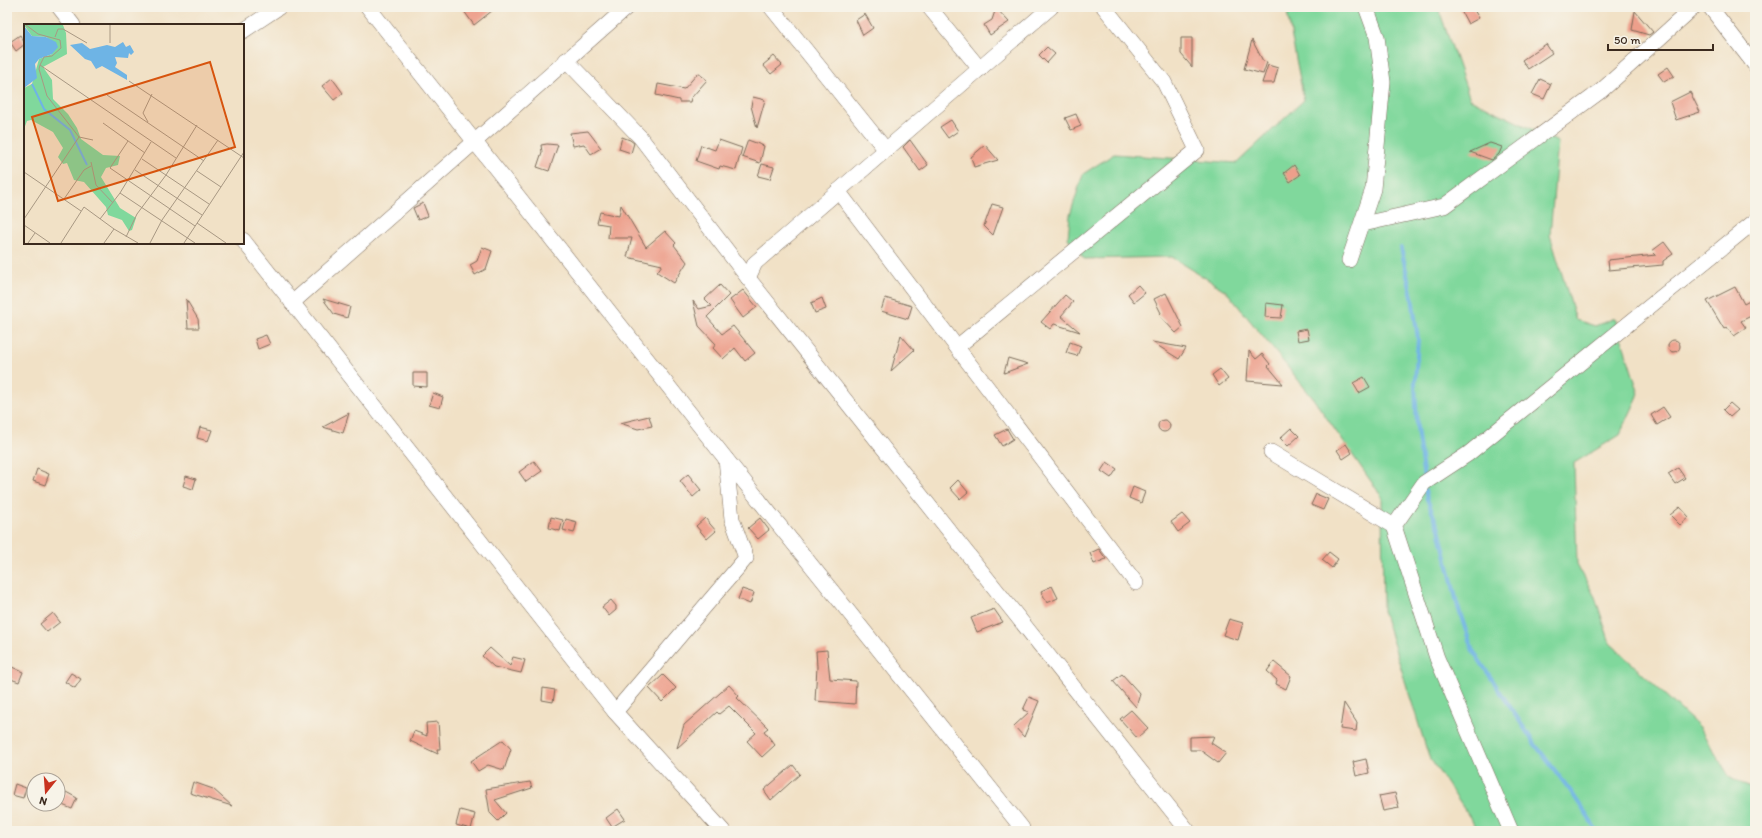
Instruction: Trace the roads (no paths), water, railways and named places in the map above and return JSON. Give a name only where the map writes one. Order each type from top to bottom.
[{"type":"street","points":[[58,7],[72,24]]},
{"type":"street","points":[[244,31],[279,7]]},
{"type":"street","points":[[368,7],[726,459],[1022,828]]},
{"type":"street","points":[[292,303],[627,7]]},
{"type":"street","points":[[771,7],[886,150]]},
{"type":"street","points":[[930,7],[980,69]]},
{"type":"street","points":[[748,278],[755,264],[1051,7]]},
{"type":"street","points":[[957,347],[1196,150],[1164,82],[1104,7]]},
{"type":"street","points":[[1349,260],[1363,224],[1373,188],[1383,82],[1378,37],[1366,7]]},
{"type":"street","points":[[1363,224],[1444,206],[1602,90],[1694,7]]},
{"type":"street","points":[[1710,7],[1755,65]]},
{"type":"street","points":[[566,60],[640,137],[748,278],[1188,831]]},
{"type":"street","points":[[838,191],[1136,583]]},
{"type":"street","points":[[1394,526],[1424,483],[1468,454],[1755,221]]},
{"type":"street","points":[[244,241],[615,712],[723,831]]},
{"type":"street","points":[[1271,452],[1394,526],[1437,658],[1511,831]]},
{"type":"street","points":[[615,712],[746,558],[732,519],[726,459]]},
{"type":"waterway","points":[[1401,248],[1412,297],[1418,339],[1415,383],[1417,428],[1424,479]]},
{"type":"waterway","points":[[1425,490],[1439,529],[1458,607],[1472,649],[1534,743],[1572,793],[1597,831]]}]
